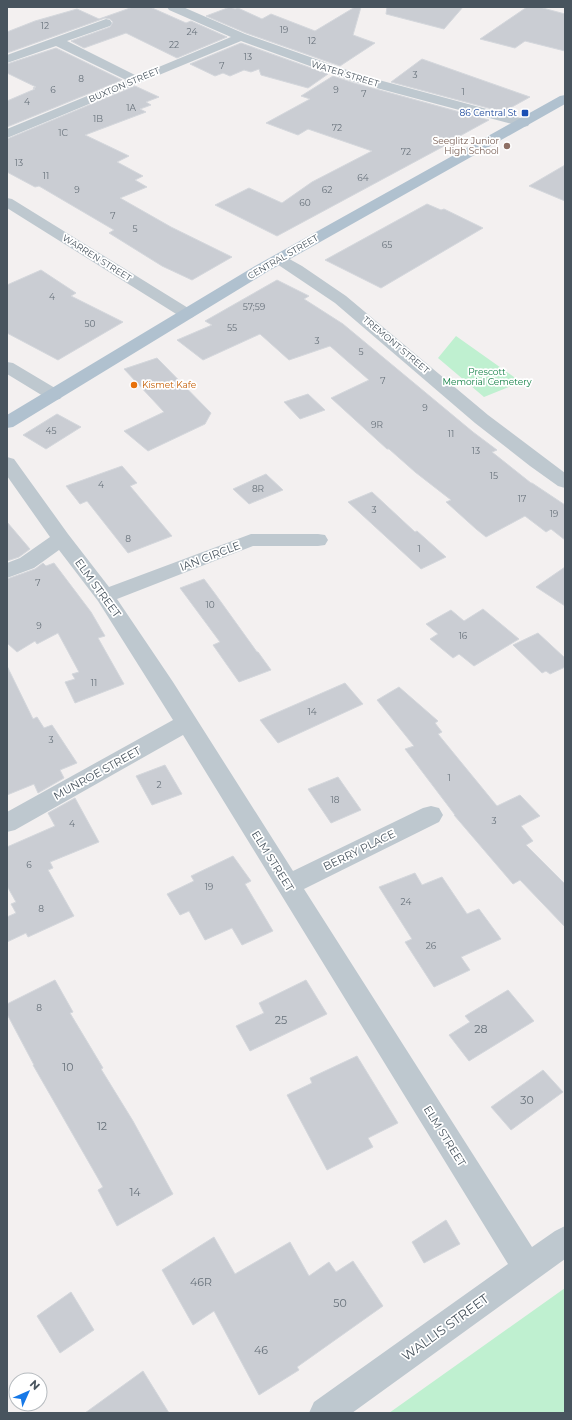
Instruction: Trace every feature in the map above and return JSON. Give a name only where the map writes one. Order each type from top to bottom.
[{"type":"main road","name":"CENTRAL STREET","points":[[7,423],[279,259],[406,187],[523,124],[565,99]]},
{"type":"street","name":"WATER STREET","points":[[173,7],[241,37],[322,68],[523,124]]},
{"type":"street","points":[[7,59],[106,23]]},
{"type":"street","name":"BUXTON STREET","points":[[7,134],[241,37]]},
{"type":"street","points":[[56,41],[136,80]]},
{"type":"street","name":"WARREN STREET","points":[[7,202],[187,314]]},
{"type":"street","name":"TREMONT STREET","points":[[279,259],[322,286],[349,306],[500,435],[565,482]]},
{"type":"street","points":[[7,367],[54,395]]},
{"type":"street","name":"ELM STREET","points":[[7,463],[61,539],[105,596],[527,1267]]},
{"type":"street","points":[[7,571],[27,563],[61,539]]},
{"type":"street","name":"IAN CIRCLE","points":[[105,596],[251,540],[318,540]]},
{"type":"street","name":"MUNROE STREET","points":[[7,823],[186,723]]},
{"type":"street","name":"BERRY PLACE","points":[[288,885],[431,815]]},
{"type":"street","name":"WALLIS STREET","points":[[325,1413],[565,1241]]},
{"type":"green space","name":"Prescott Memorial Cemetery","points":[[456,336],[521,382],[484,397],[438,358]]},
{"type":"green space","points":[[565,1288],[565,1413],[389,1413]]},
{"type":"building","points":[[133,7],[150,7],[186,23],[191,21],[227,37],[177,58],[126,33],[84,48],[71,41],[110,27],[113,22],[110,19],[105,18],[7,53],[7,32],[35,21],[77,9],[99,19]]},
{"type":"building","points":[[230,7],[235,9],[238,8],[262,19],[271,14],[315,31],[355,7],[361,7],[353,35],[375,43],[340,66],[246,33],[206,16]]},
{"type":"building","points":[[387,7],[463,7],[444,29],[386,14]]},
{"type":"building","points":[[527,7],[539,7],[565,14],[565,51],[525,41],[515,48],[480,39]]},
{"type":"building","points":[[241,43],[328,74],[308,88],[261,75],[259,69],[251,72],[244,70],[230,76],[223,73],[215,76],[190,64]]},
{"type":"building","points":[[56,48],[122,80],[7,127],[7,101],[35,89],[33,88],[36,87],[7,73],[7,64]]},
{"type":"building","points":[[422,59],[530,97],[503,112],[391,82]]},
{"type":"building","points":[[333,76],[489,120],[458,137],[459,138],[277,236],[215,205],[249,188],[282,203],[312,182],[372,151],[308,129],[298,135],[266,123],[310,99],[301,96]]},
{"type":"building","points":[[135,86],[159,97],[146,102],[151,105],[140,109],[146,112],[85,135],[129,156],[117,162],[143,176],[135,180],[147,187],[120,198],[171,227],[232,257],[192,280],[162,266],[109,233],[114,230],[39,186],[35,187],[7,172],[7,139]]},
{"type":"building","points":[[565,165],[565,201],[529,186]]},
{"type":"building","points":[[427,204],[441,210],[444,209],[483,228],[381,288],[325,260]]},
{"type":"building","points":[[41,270],[76,293],[71,296],[123,322],[58,360],[7,333],[7,285]]},
{"type":"building","points":[[277,280],[309,296],[304,299],[343,324],[473,432],[497,450],[492,452],[531,483],[565,505],[565,540],[551,529],[546,532],[525,516],[486,537],[476,529],[446,502],[451,500],[415,472],[389,449],[387,449],[331,398],[369,380],[330,346],[289,360],[260,334],[203,360],[177,340],[212,325],[205,321]]},
{"type":"building","points":[[157,358],[211,413],[205,424],[148,451],[124,431],[164,412],[124,369]]},
{"type":"building","points":[[308,394],[325,410],[300,419],[284,402]]},
{"type":"building","points":[[57,414],[81,427],[46,449],[23,435]]},
{"type":"building","points":[[122,466],[137,483],[130,486],[172,536],[128,553],[87,501],[80,504],[66,486]]},
{"type":"building","points":[[266,474],[283,490],[249,504],[233,489]]},
{"type":"building","points":[[372,492],[415,532],[417,531],[446,557],[421,569],[348,502]]},
{"type":"building","points":[[7,522],[30,549],[19,557],[7,561]]},
{"type":"building","points":[[43,563],[46,566],[54,563],[91,612],[105,636],[98,638],[124,684],[75,703],[65,682],[75,679],[72,674],[79,672],[58,633],[37,644],[35,641],[17,652],[7,643],[7,579],[35,569]]},
{"type":"building","points":[[565,567],[565,606],[536,587]]},
{"type":"building","points":[[204,579],[271,670],[239,682],[213,645],[220,642],[180,588]]},
{"type":"building","points":[[483,609],[519,639],[474,666],[459,654],[453,658],[430,639],[438,634],[426,624],[451,610],[464,621]]},
{"type":"building","points":[[538,633],[565,658],[565,667],[550,674],[546,671],[542,673],[513,645]]},
{"type":"building","points":[[7,666],[33,719],[37,717],[44,728],[52,725],[77,763],[60,770],[64,778],[38,793],[34,784],[7,795]]},
{"type":"building","points":[[345,683],[363,704],[278,743],[260,720]]},
{"type":"building","points":[[399,687],[438,721],[435,723],[442,732],[438,734],[497,806],[520,795],[540,816],[521,826],[533,841],[526,845],[565,884],[565,927],[520,880],[513,884],[454,815],[405,749],[414,746],[377,700]]},
{"type":"building","points":[[165,765],[182,794],[152,805],[136,776]]},
{"type":"building","points":[[338,777],[361,810],[331,823],[308,789]]},
{"type":"building","points":[[75,798],[99,842],[50,862],[53,868],[48,870],[74,916],[28,937],[26,933],[7,942],[7,917],[16,913],[11,904],[16,902],[7,886],[7,847],[55,826],[48,813]]},
{"type":"building","points":[[233,856],[251,881],[245,884],[273,931],[242,945],[232,928],[205,940],[189,911],[180,915],[167,894],[194,881],[191,876]]},
{"type":"building","points":[[415,873],[422,885],[442,877],[467,914],[479,909],[501,939],[461,957],[470,970],[434,987],[405,942],[412,939],[379,887]]},
{"type":"building","points":[[55,980],[73,1012],[70,1013],[103,1068],[101,1069],[133,1121],[173,1194],[117,1226],[98,1190],[103,1187],[33,1065],[7,1014],[7,1004]]},
{"type":"building","points":[[306,980],[327,1014],[250,1051],[236,1026],[264,1013],[259,1003]]},
{"type":"building","points":[[508,990],[534,1021],[469,1061],[449,1035],[470,1022],[465,1016]]},
{"type":"building","points":[[357,1056],[398,1123],[368,1138],[373,1147],[327,1170],[287,1095],[312,1083],[310,1078]]},
{"type":"building","points":[[543,1070],[563,1092],[511,1130],[491,1107]]},
{"type":"building","points":[[446,1220],[460,1244],[424,1263],[412,1242]]},
{"type":"building","points":[[214,1237],[235,1274],[290,1242],[309,1276],[329,1262],[336,1272],[353,1261],[383,1306],[297,1367],[299,1370],[259,1395],[214,1311],[193,1325],[162,1270]]},
{"type":"building","points":[[71,1292],[94,1330],[60,1353],[37,1316]]},
{"type":"building","points":[[143,1371],[169,1413],[85,1413]]},
{"type":"place","name":"86 Central St","points":[[525,113]]},
{"type":"place","name":"Seeglitz Junior High School","points":[[507,146]]},
{"type":"place","name":"Kismet Kafe","points":[[134,385]]}]
